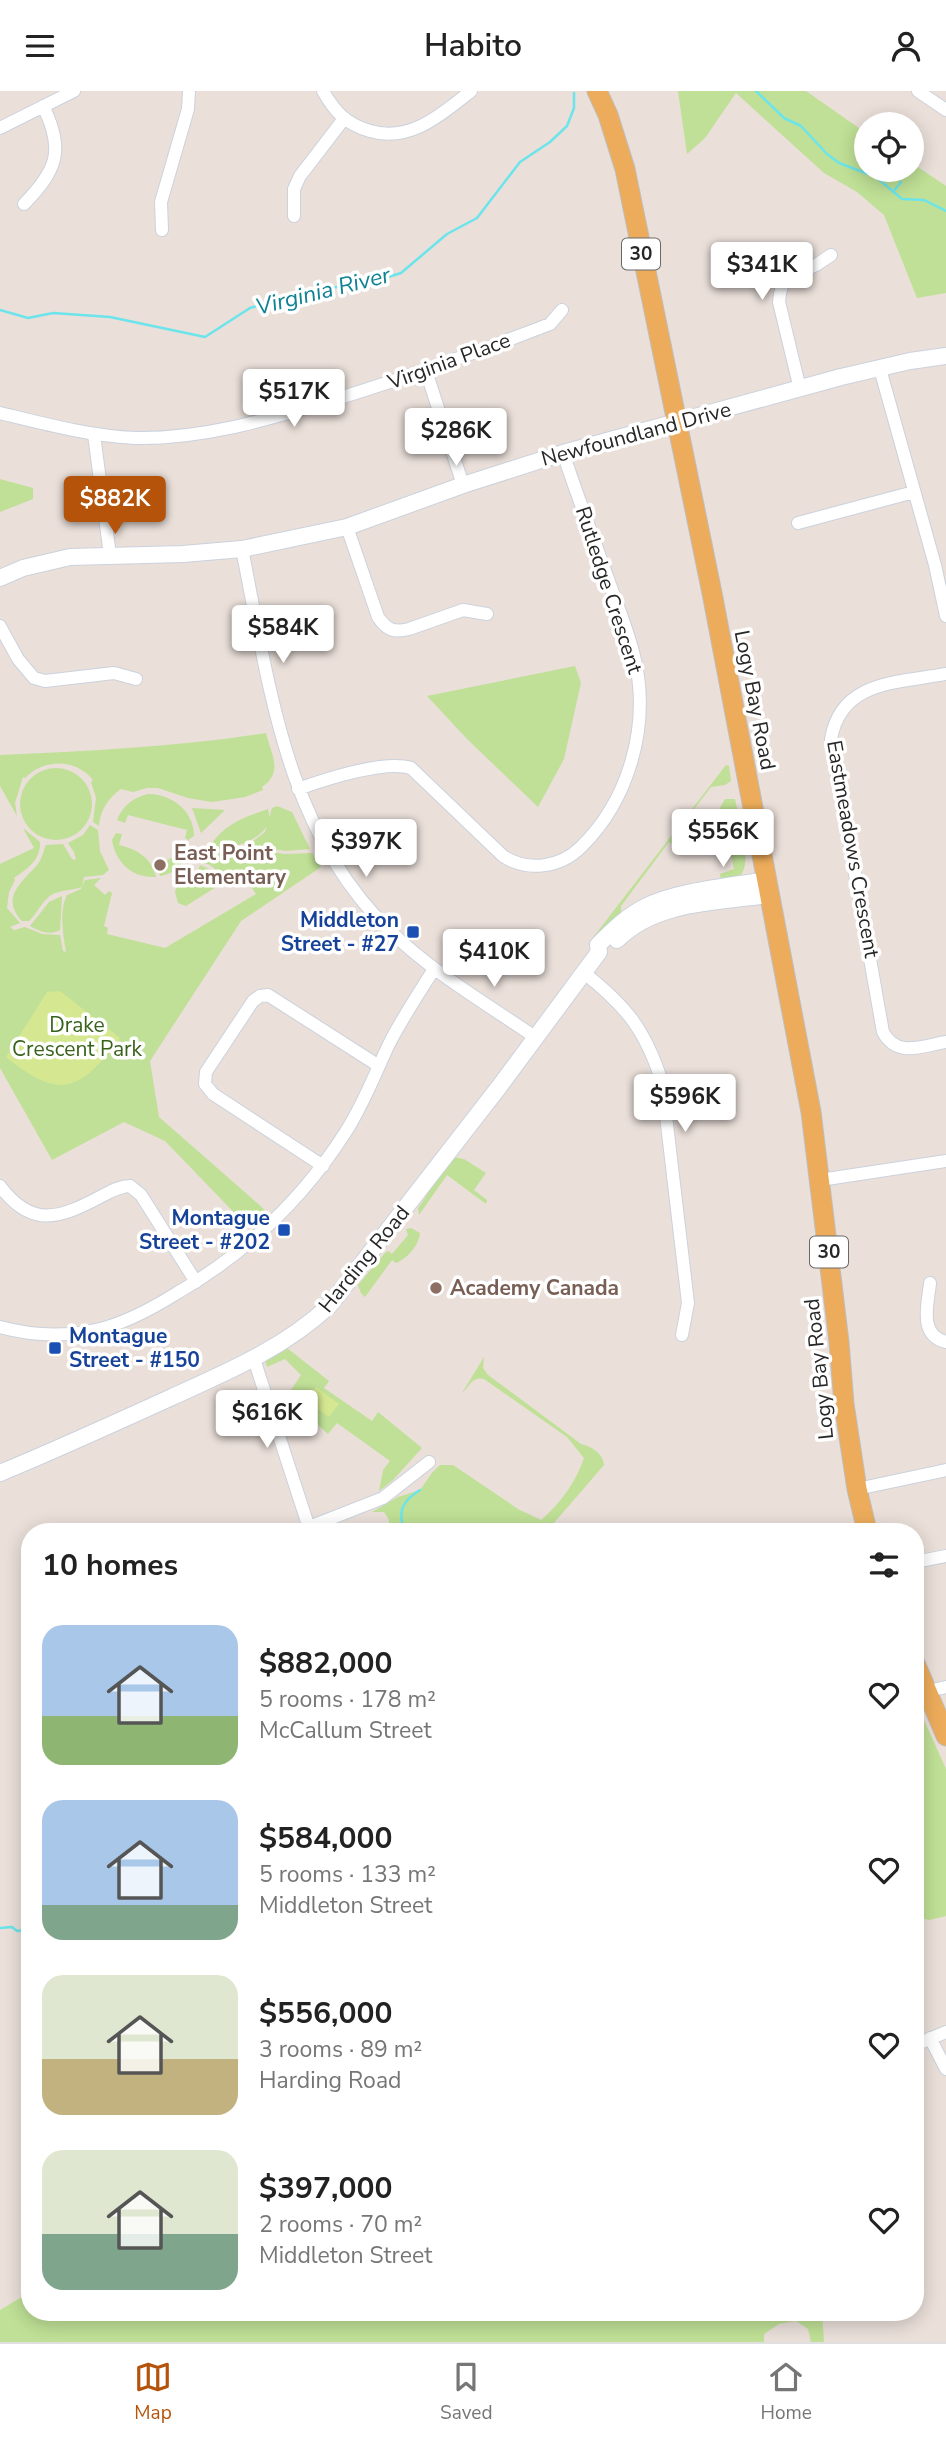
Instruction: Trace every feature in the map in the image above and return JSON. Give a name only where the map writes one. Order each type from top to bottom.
[{"type":"main road","name":"Logy Bay Road","points":[[597,91],[613,129],[625,169],[677,420],[811,1112],[844,1404],[865,1523]]},
{"type":"main road","points":[[924,1674],[937,1689],[946,1736]]},
{"type":"street","points":[[0,128],[74,91]]},
{"type":"street","points":[[162,230],[161,202],[188,109],[189,91]]},
{"type":"street","points":[[323,91],[343,120],[379,134],[396,134],[416,129],[469,92]]},
{"type":"street","points":[[918,91],[946,110]]},
{"type":"street","points":[[24,204],[45,182],[55,156],[53,128],[43,106]]},
{"type":"street","points":[[295,216],[294,189],[300,176],[343,120]]},
{"type":"street","points":[[800,389],[779,302],[780,287],[796,271],[816,265],[831,255]]},
{"type":"street","name":"Virginia Place","points":[[0,413],[94,435],[168,437],[228,429],[426,371],[550,324],[562,310]]},
{"type":"street","name":"Newfoundland Drive","points":[[0,578],[23,568],[70,557],[243,549],[347,527],[463,485],[677,420],[910,361],[946,356]]},
{"type":"street","points":[[880,369],[935,565],[946,616]]},
{"type":"street","points":[[426,371],[463,485]]},
{"type":"street","points":[[94,435],[110,555]]},
{"type":"street","name":"Rutledge Crescent","points":[[298,789],[379,767],[400,765],[411,768],[503,856],[513,863],[527,866],[547,865],[564,859],[579,850],[595,832],[621,790],[637,741],[639,685],[628,636],[563,453]]},
{"type":"street","points":[[798,523],[914,492]]},
{"type":"street","points":[[347,527],[378,617],[387,628],[400,631],[409,629],[463,610],[487,614]]},
{"type":"street","points":[[243,549],[281,732],[298,789],[323,845],[355,892],[388,930],[434,969],[535,1037]]},
{"type":"street","points":[[0,626],[18,659],[34,678],[46,681],[114,673],[136,679]]},
{"type":"street","name":"Eastmeadows Crescent","points":[[946,674],[871,688],[858,694],[844,705],[834,722],[831,739],[883,1031],[893,1045],[901,1050],[946,1042]]},
{"type":"street","name":"Harding Road","points":[[0,1473],[254,1359],[296,1333],[329,1306],[535,1037],[598,952],[598,945],[607,936],[627,918],[652,904],[680,896],[768,887]]},
{"type":"street","points":[[0,1327],[27,1333],[52,1334],[101,1329],[146,1311],[229,1260],[265,1229],[323,1165],[363,1104],[405,1016],[434,969]]},
{"type":"street","points":[[583,972],[615,999],[635,1021],[654,1056],[662,1081],[688,1303],[682,1335]]},
{"type":"street","points":[[323,1165],[213,1094],[205,1084],[206,1072],[253,1001],[268,995],[379,1066]]},
{"type":"street","points":[[820,1180],[946,1161]]},
{"type":"street","points":[[0,1186],[13,1201],[33,1213],[60,1216],[115,1189],[130,1186],[141,1195],[196,1282]]},
{"type":"street","points":[[930,1283],[927,1325],[932,1335],[946,1342]]},
{"type":"street","points":[[254,1359],[308,1523]]},
{"type":"street","points":[[324,1523],[383,1498],[429,1462]]},
{"type":"street","points":[[857,1489],[946,1470]]},
{"type":"street","points":[[924,1560],[946,1556]]},
{"type":"street","points":[[924,2041],[946,2032]]},
{"type":"street","points":[[930,2038],[946,2069]]},
{"type":"green space","points":[[678,91],[806,91],[854,125],[854,182],[924,182],[924,171],[946,186],[946,293],[917,298],[884,215],[857,192],[824,173],[736,93],[705,138],[687,154]]},
{"type":"green space","points":[[0,479],[33,488],[33,499],[0,512]]},
{"type":"green space","points":[[575,666],[581,683],[564,759],[538,807],[467,739],[427,696]]},
{"type":"green space","points":[[266,733],[274,762],[273,775],[262,787],[263,790],[245,797],[212,802],[188,798],[158,788],[133,792],[121,789],[106,805],[99,826],[93,822],[96,798],[91,782],[93,780],[78,768],[51,764],[23,777],[15,803],[17,816],[0,786],[0,755],[167,745]]},
{"type":"green space","points":[[726,765],[729,766],[731,781],[725,785],[711,787],[691,813],[694,819],[674,845],[669,842],[621,906],[621,912],[588,944]]},
{"type":"green space","points":[[56,768],[70,771],[82,778],[89,790],[92,804],[89,818],[82,830],[70,837],[56,840],[42,837],[30,830],[23,818],[20,804],[23,790],[30,778],[42,771]]},
{"type":"green space","points":[[148,794],[165,797],[180,806],[190,819],[194,836],[188,840],[185,838],[187,830],[128,815],[125,823],[117,820],[129,803]]},
{"type":"green space","points":[[725,799],[735,799],[744,841],[745,863],[743,872],[738,877],[721,881],[720,874],[734,869],[724,818],[718,811]]},
{"type":"green space","points":[[277,806],[292,812],[310,849],[286,851],[248,845],[265,832],[272,808]]},
{"type":"green space","points":[[192,808],[225,810],[201,833]]},
{"type":"green space","points":[[268,809],[269,820],[258,835],[238,845],[206,853],[218,836],[232,824]]},
{"type":"green space","points":[[90,825],[98,830],[100,851],[109,870],[103,875],[84,877],[82,887],[53,894],[29,921],[22,921],[16,913],[13,898],[20,884],[39,863],[46,845],[63,844],[72,859],[76,860],[68,843],[83,835]]},
{"type":"green space","name":"Drake Crescent Park","points":[[23,828],[40,842],[40,848],[32,864],[14,878],[7,908],[20,923],[10,927],[14,930],[25,927],[42,934],[60,935],[63,951],[66,952],[63,908],[67,895],[81,889],[85,880],[101,878],[94,885],[105,895],[109,891],[112,893],[104,926],[108,928],[107,934],[165,948],[256,894],[246,879],[235,885],[230,879],[226,881],[208,864],[201,863],[205,856],[241,847],[284,854],[312,853],[321,867],[241,921],[150,1061],[159,1117],[265,1210],[248,1227],[165,1141],[124,1122],[52,1160],[0,1068],[0,864],[34,848]]},
{"type":"green space","points":[[116,833],[122,834],[119,845],[143,855],[151,864],[156,877],[133,872],[121,862],[112,840]]},
{"type":"green space","points":[[184,849],[188,850],[189,855],[183,863],[160,876],[163,863],[171,858],[179,860]]},
{"type":"green space","points":[[200,865],[216,872],[224,882],[186,906],[178,903],[175,892],[177,887],[194,881]]},
{"type":"green space","points":[[62,896],[60,930],[48,933],[30,926],[49,902]]},
{"type":"green space","points":[[60,991],[120,1038],[93,1069],[81,1079],[69,1084],[42,1080],[6,1057],[47,992]]},
{"type":"green space","points":[[454,1157],[464,1159],[486,1173],[474,1190],[487,1200],[486,1204],[447,1175],[419,1215],[418,1208]]},
{"type":"green space","points":[[411,1228],[420,1233],[415,1247],[400,1261],[396,1263],[392,1260],[365,1297],[358,1285],[385,1253],[388,1251],[392,1254],[408,1235],[406,1229]]},
{"type":"green space","points":[[287,1348],[329,1381],[324,1388],[372,1421],[378,1412],[422,1448],[393,1480],[379,1491],[383,1470],[390,1461],[337,1423],[328,1434],[287,1396],[301,1375],[285,1359],[267,1367],[265,1359]]},
{"type":"green space","points":[[484,1357],[483,1368],[488,1375],[581,1444],[596,1451],[602,1457],[604,1465],[554,1523],[389,1523],[384,1512],[372,1512],[398,1497],[420,1490],[440,1465],[453,1465],[518,1509],[541,1520],[561,1500],[577,1476],[584,1458],[567,1437],[484,1379],[474,1380],[462,1393]]},
{"type":"green space","points":[[316,1387],[339,1404],[329,1417],[306,1401]]},
{"type":"green space","points":[[924,1720],[946,1769],[946,1916],[924,1919]]},
{"type":"green space","points":[[21,2297],[21,2321],[796,2321],[779,2324],[764,2334],[764,2342],[0,2342],[0,2310]]},
{"type":"green space","points":[[796,2321],[823,2321],[824,2342],[811,2342],[808,2329]]},
{"type":"waterway","name":"Virginia River","points":[[756,91],[784,118],[801,126],[839,163],[876,177],[902,199],[924,200],[946,211]]},
{"type":"waterway","name":"Virginia River","points":[[0,310],[28,318],[53,313],[110,317],[205,337],[250,308],[313,290],[369,283],[401,273],[447,234],[477,218],[520,162],[550,142],[567,126],[574,108],[574,93]]},
{"type":"waterway","points":[[893,192],[901,182]]},
{"type":"waterway","points":[[403,1523],[401,1513],[405,1503],[420,1490]]},
{"type":"waterway","points":[[0,1928],[12,1927],[21,1930]]},
{"type":"place","name":"East Point Elementary","points":[[160,865]]},
{"type":"place","name":"Middleton Street - #27","points":[[413,932]]},
{"type":"place","name":"Montague Street - #202","points":[[284,1230]]},
{"type":"place","name":"Academy Canada","points":[[436,1288]]},
{"type":"place","name":"Montague Street - #150","points":[[55,1348]]}]
